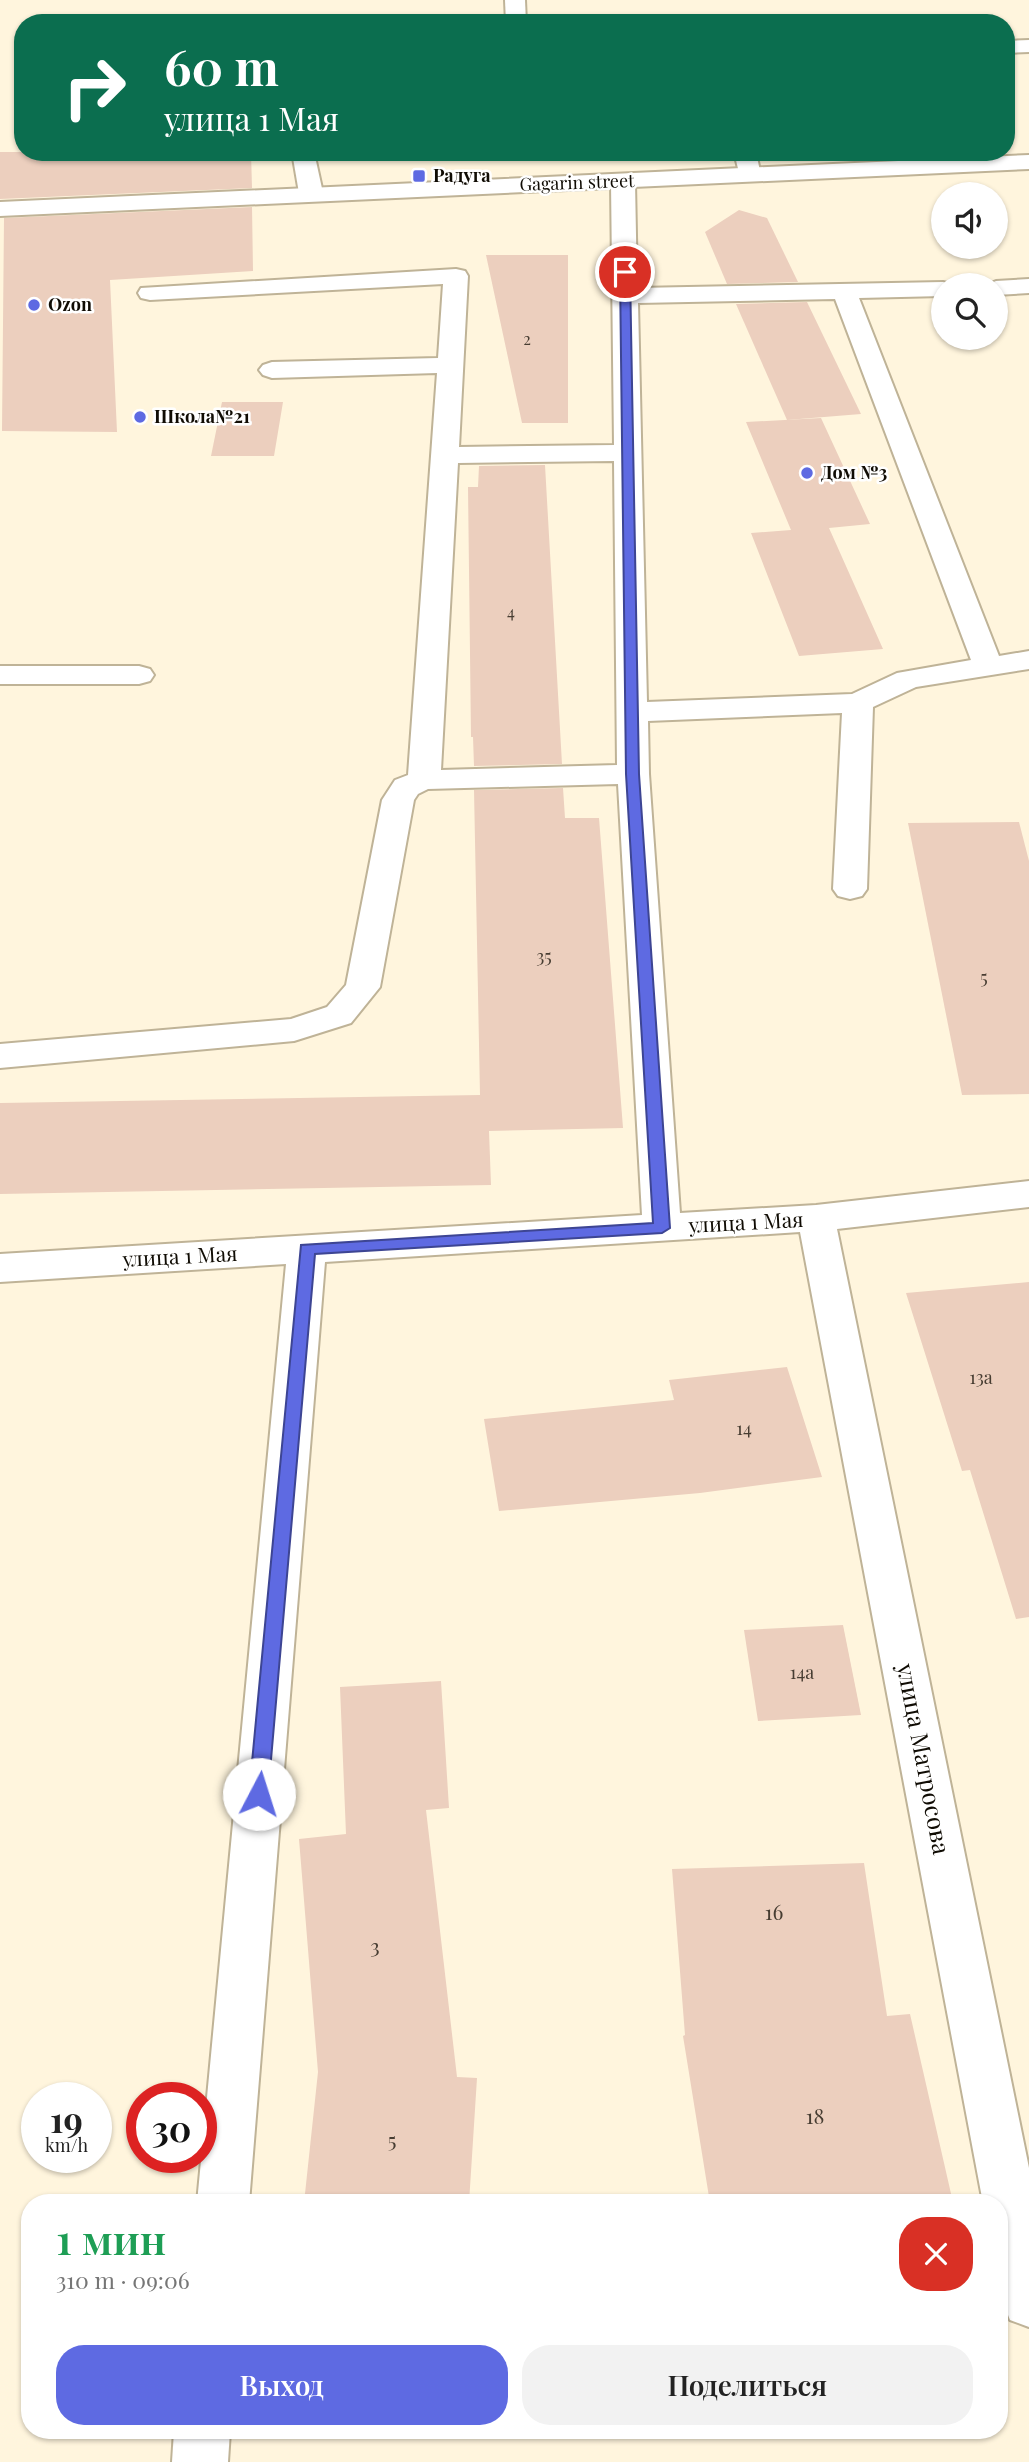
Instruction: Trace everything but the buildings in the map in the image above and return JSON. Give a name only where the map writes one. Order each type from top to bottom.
[{"type":"street","points":[[305,161],[311,193]]},
{"type":"street","points":[[746,161],[749,176]]},
{"type":"street","name":"Gagarin street","points":[[0,209],[1029,162]]},
{"type":"street","points":[[624,181],[633,774],[662,1228]]},
{"type":"street","points":[[150,293],[456,275],[424,780]]},
{"type":"street","points":[[1008,287],[1029,286]]},
{"type":"street","points":[[625,296],[931,289]]},
{"type":"street","points":[[845,293],[989,668]]},
{"type":"street","points":[[272,370],[450,365]]},
{"type":"street","points":[[444,455],[628,453]]},
{"type":"street","points":[[632,712],[858,704],[908,679],[1029,660]]},
{"type":"street","points":[[0,675],[139,675]]},
{"type":"street","points":[[850,889],[858,704]]},
{"type":"street","points":[[0,1056],[294,1030],[339,1014],[363,987],[398,800],[406,787],[424,780],[633,774]]},
{"type":"street","name":"улица 1 Мая","points":[[0,1268],[816,1218],[1029,1194]]},
{"type":"street","name":"улица Матросова","points":[[816,1218],[1008,2194]]},
{"type":"street","points":[[224,2194],[307,1249]]},
{"type":"street","name":"улица Матросова","points":[[1008,2194],[1029,2301]]},
{"type":"street","points":[[200,2462],[201,2439]]},
{"type":"place","name":"Радуга","points":[[419,176]]},
{"type":"place","name":"Ozon","points":[[34,305]]},
{"type":"place","name":"Школа№21","points":[[140,417]]},
{"type":"place","name":"Дом №3","points":[[807,473]]},
{"type":"route","points":[[259,1794],[307,1249],[662,1228],[633,774],[625,272]]}]
